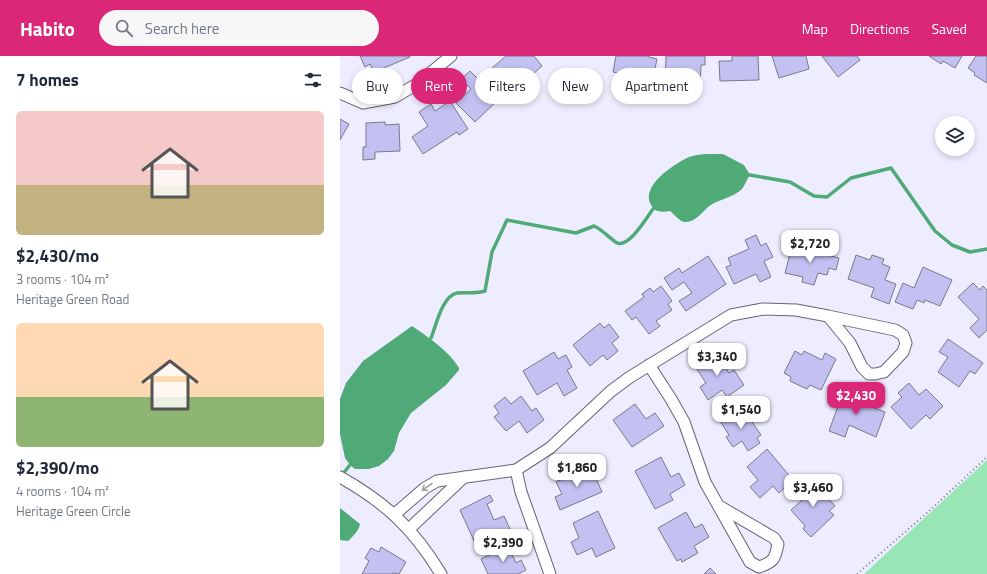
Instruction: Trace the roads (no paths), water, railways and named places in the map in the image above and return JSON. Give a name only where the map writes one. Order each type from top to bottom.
[{"type":"street","points":[[340,93],[363,103],[395,97],[417,84],[451,56]]},
{"type":"street","points":[[395,514],[425,488],[437,481],[516,470],[550,448],[612,391],[630,377],[731,315],[763,308],[796,310],[828,316],[895,330],[903,335],[906,343],[904,352],[884,372],[869,374],[862,367],[850,343],[828,316]]},
{"type":"street","points":[[648,366],[671,399],[684,422],[705,482],[750,562],[759,567],[771,563],[776,555],[778,544],[774,538],[719,506]]},
{"type":"street","points":[[516,470],[521,492],[550,574]]},
{"type":"street","points":[[340,477],[377,499],[395,514],[427,551],[440,574]]},
{"type":"street","points":[[409,529],[464,477]]},
{"type":"waterway","points":[[750,175],[790,182],[814,196],[827,197],[851,178],[891,168],[935,231],[952,245],[970,252],[987,249]]},
{"type":"waterway","points":[[431,338],[437,319],[447,300],[452,295],[457,293],[475,293],[485,291],[492,252],[507,220],[576,233],[594,226],[617,243],[622,243],[632,237],[653,209]]},
{"type":"waterway","points":[[341,476],[350,465]]}]
